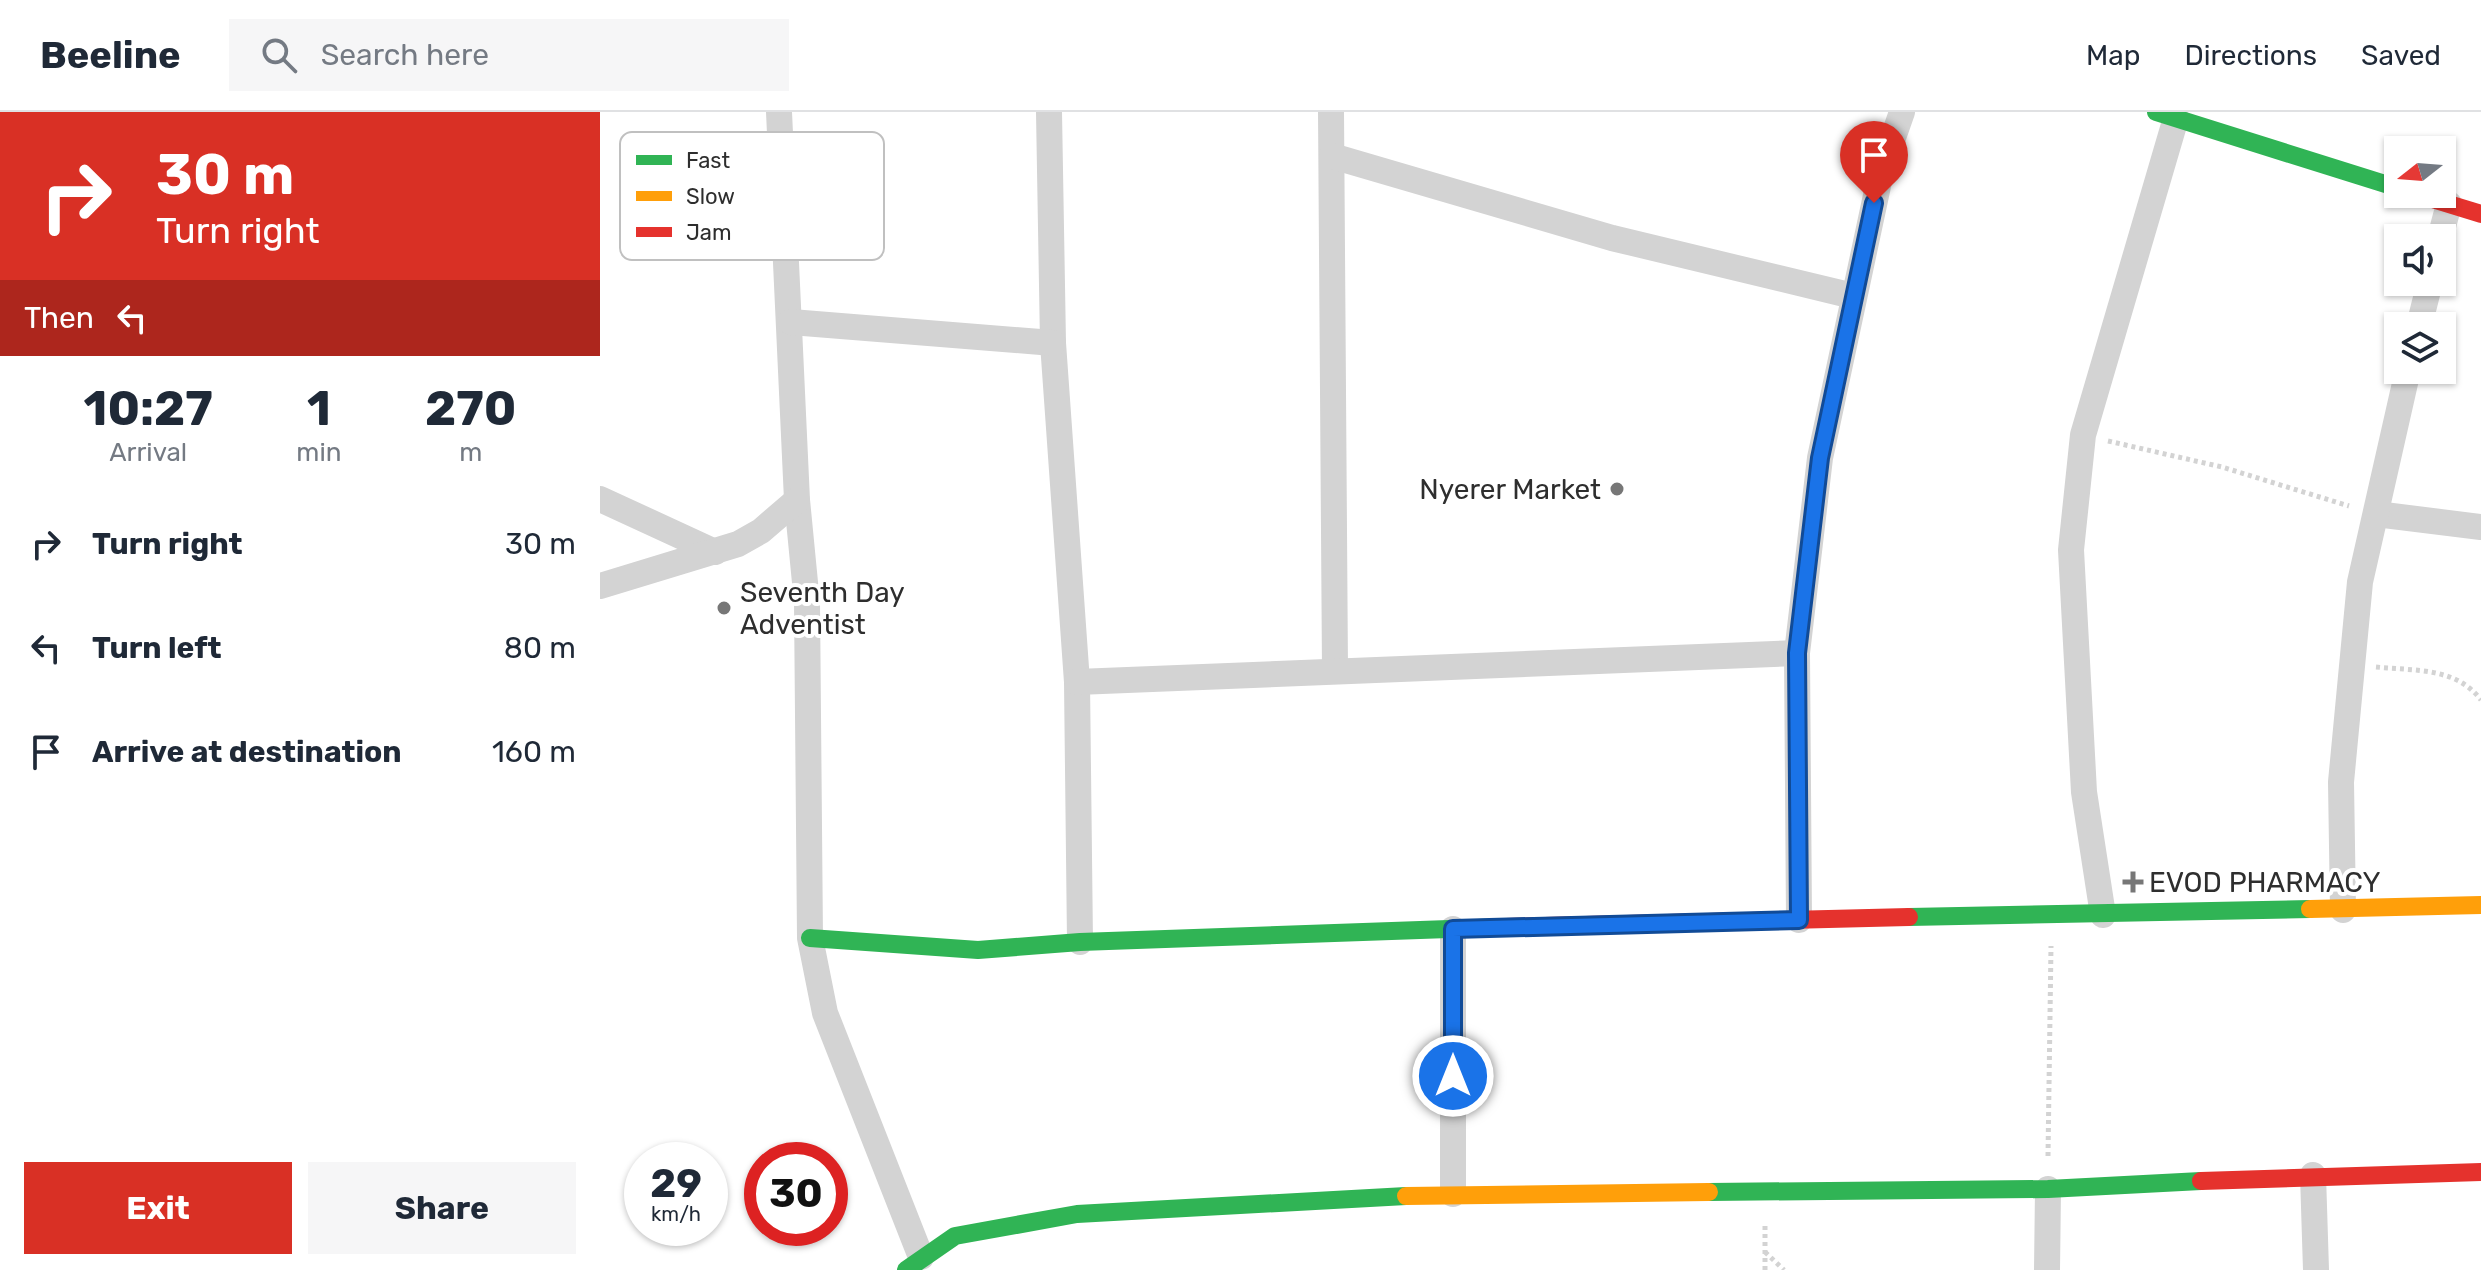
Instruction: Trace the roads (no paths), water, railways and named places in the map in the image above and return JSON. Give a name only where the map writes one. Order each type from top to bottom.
[{"type":"street","points":[[779,112],[780,132]]},
{"type":"street","points":[[1049,112],[1053,343],[1077,682],[1080,942]]},
{"type":"street","points":[[1331,112],[1335,670]]},
{"type":"street","points":[[1799,920],[1797,653],[1820,458],[1881,172],[1902,112]]},
{"type":"street","points":[[2103,915],[2084,792],[2071,550],[2083,435],[2166,115],[2384,184]]},
{"type":"street","points":[[1332,156],[1612,238],[1853,296]]},
{"type":"street","points":[[2456,206],[2481,214]]},
{"type":"street","points":[[787,260],[797,500],[807,603],[810,938],[825,1013],[914,1264],[955,1236],[1077,1214],[1453,1194],[2048,1189],[2313,1175],[2481,1172]]},
{"type":"street","points":[[791,322],[1053,343]]},
{"type":"street","points":[[2343,910],[2341,782],[2360,582],[2405,384]]},
{"type":"street","points":[[600,499],[715,552]]},
{"type":"street","points":[[600,586],[715,552],[761,531],[797,500]]},
{"type":"street","points":[[2376,514],[2481,527]]},
{"type":"street","points":[[1077,682],[1335,670],[1585,664],[1797,653]]},
{"type":"street","points":[[810,938],[978,950],[1080,942],[1453,929],[2481,905]]},
{"type":"street","points":[[1453,929],[1453,1194]]},
{"type":"street","points":[[2313,1175],[2316,1270]]},
{"type":"street","points":[[2047,1270],[2048,1189]]},
{"type":"place","name":"Nyerer Market","points":[[1617,489]]},
{"type":"place","name":"Seventh Day Adventist","points":[[724,608]]},
{"type":"place","name":"EVOD PHARMACY","points":[[2133,882]]}]
